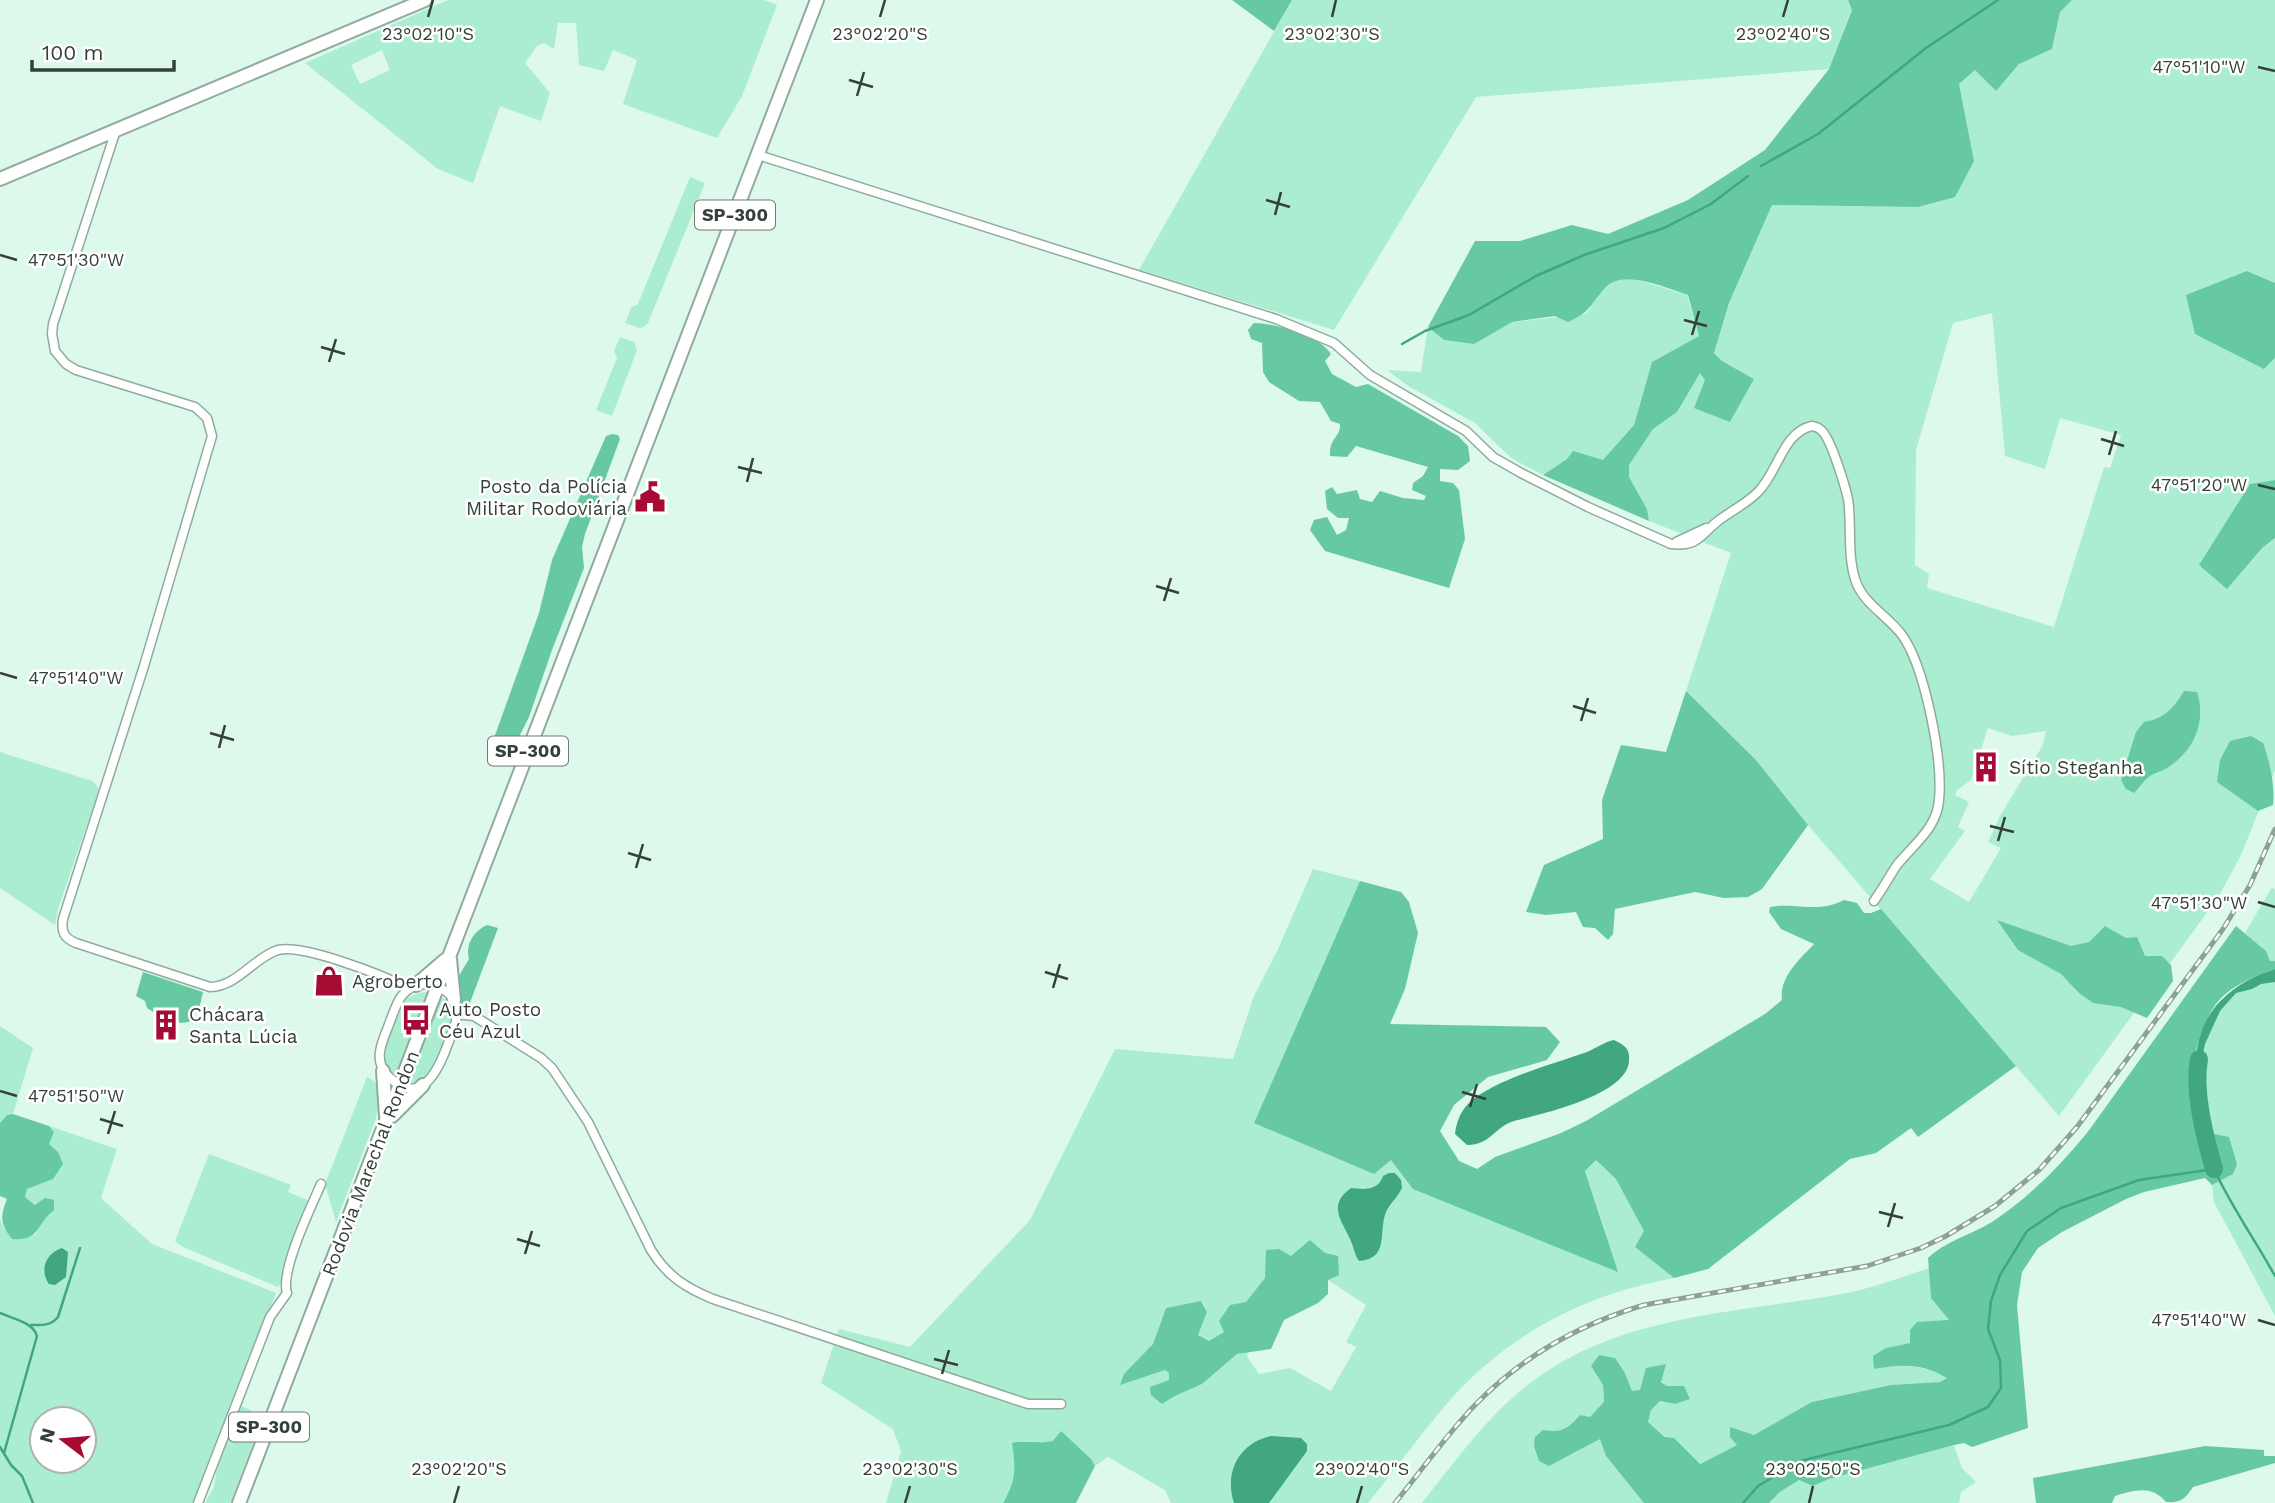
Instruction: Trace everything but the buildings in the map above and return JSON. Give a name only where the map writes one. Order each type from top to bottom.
[{"type":"main road","points":[[0,179],[425,0]]},
{"type":"main road","name":"Rodovia Marechal Rondon","points":[[239,1503],[817,0]]},
{"type":"main road","points":[[412,987],[450,955]]},
{"type":"main road","points":[[450,955],[454,1000]]},
{"type":"main road","points":[[383,1071],[385,1125]]},
{"type":"main road","points":[[385,1125],[403,1103],[423,1085]]},
{"type":"street","points":[[116,130],[53,324],[52,343],[60,358],[76,370],[195,407],[207,418],[212,436],[132,704],[63,919],[64,936],[76,943],[210,987],[230,982],[275,951],[293,948],[412,987],[438,987],[454,1000],[456,1014],[453,1030],[439,1066],[430,1080],[423,1085],[408,1087],[400,1085],[383,1071],[379,1061],[380,1048],[398,1003],[412,987]]},
{"type":"street","points":[[758,155],[1276,319],[1321,336],[1345,351],[1370,375],[1466,431],[1493,457],[1588,507],[1671,544],[1692,544],[1717,522],[1739,508],[1760,490],[1797,432],[1812,425],[1820,428],[1836,460],[1848,498],[1852,565],[1857,584],[1875,608],[1899,630],[1914,657],[1933,732],[1941,784],[1939,804],[1932,825],[1895,868],[1874,901]]},
{"type":"street","points":[[456,1014],[474,1016],[533,1052],[552,1068],[588,1122],[660,1265],[678,1282],[713,1299],[1028,1404],[1061,1404]]},
{"type":"street","points":[[198,1503],[270,1317],[287,1293],[287,1270],[321,1184]]},
{"type":"shaded area","points":[[448,0],[764,0],[777,5],[742,96],[717,138],[623,104],[637,60],[613,50],[604,71],[579,65],[576,23],[558,23],[554,49],[544,43],[537,46],[525,63],[550,93],[541,121],[500,106],[473,183],[438,169],[305,63]],"holes":[[[382,50],[390,70],[360,84],[351,65]]]},
{"type":"shaded area","points":[[1232,0],[1292,0],[1274,31]]},
{"type":"shaded area","points":[[1292,0],[1848,0],[1852,9],[1829,69],[1476,97],[1334,330],[1139,270]]},
{"type":"shaded area","points":[[1848,0],[2072,0],[2060,12],[2052,49],[2019,64],[1996,91],[1975,70],[1959,84],[1974,161],[1955,197],[1918,207],[1772,205],[1729,303],[1714,353],[1722,361],[1754,379],[1730,422],[1694,408],[1705,380],[1700,373],[1677,412],[1653,429],[1629,465],[1629,477],[1647,509],[1649,521],[1543,475],[1567,459],[1573,451],[1603,460],[1634,425],[1652,362],[1699,336],[1688,295],[1644,281],[1621,280],[1604,289],[1585,312],[1568,322],[1555,316],[1512,322],[1474,344],[1444,340],[1428,327],[1475,241],[1520,241],[1572,225],[1608,234],[1688,200],[1765,150],[1829,69],[1852,10]]},
{"type":"shaded area","points":[[2072,0],[2275,0],[2275,283],[2247,271],[2264,369],[2275,358],[2275,480],[2250,484],[2262,548],[2275,538],[2275,770],[2242,853],[2219,896],[2059,1116],[1808,825],[1756,760],[1686,691],[1731,553],[1649,521],[1647,509],[1629,477],[1629,465],[1653,429],[1677,412],[1700,372],[1730,422],[1754,379],[1722,361],[1714,353],[1729,303],[1772,205],[1918,207],[1974,161],[1959,84],[1975,70],[1996,91],[2019,64],[2052,49],[2060,12]],"holes":[[[1992,313],[2005,456],[2045,469],[2060,418],[2121,435],[2110,468],[2104,467],[2054,627],[1927,588],[1929,574],[1915,565],[1916,450],[1953,323]],[[1988,728],[2012,736],[2046,731],[2043,745],[2000,816],[1988,842],[2001,848],[1969,902],[1930,879],[1965,831],[1958,827],[1969,802],[1955,795],[1957,790],[1971,780]]]},
{"type":"shaded area","points":[[690,177],[705,183],[648,323],[639,328],[625,323],[631,308],[638,304]]},
{"type":"shaded area","points":[[2247,271],[2275,283],[2275,358],[2264,369],[2195,334],[2186,295]]},
{"type":"shaded area","points":[[1621,278],[1636,279],[1687,295],[1699,336],[1652,362],[1634,425],[1603,461],[1567,459],[1543,475],[1511,458],[1475,423],[1408,386],[1387,370],[1421,372],[1428,327],[1444,340],[1474,343],[1512,322],[1586,314],[1606,285]]},
{"type":"shaded area","points":[[1254,323],[1273,325],[1308,336],[1331,354],[1325,361],[1332,374],[1356,387],[1368,384],[1458,436],[1468,446],[1470,461],[1458,470],[1440,469],[1440,481],[1453,483],[1459,490],[1465,539],[1449,588],[1325,551],[1310,530],[1314,520],[1327,517],[1337,535],[1346,530],[1349,518],[1338,518],[1327,509],[1325,491],[1332,487],[1337,494],[1357,490],[1360,499],[1372,502],[1380,491],[1403,498],[1424,500],[1426,496],[1412,490],[1413,483],[1423,476],[1428,467],[1356,446],[1347,457],[1330,456],[1331,445],[1339,432],[1340,424],[1331,421],[1320,402],[1299,401],[1269,382],[1263,372],[1262,343],[1251,339],[1248,330]]},
{"type":"shaded area","points":[[620,337],[634,342],[637,350],[612,416],[596,410],[617,358],[614,351]]},
{"type":"shaded area","points":[[618,435],[620,439],[585,534],[582,547],[584,568],[529,717],[511,753],[499,755],[489,752],[539,613],[552,560],[606,436]]},
{"type":"shaded area","points":[[2275,480],[2275,538],[2262,548],[2227,589],[2199,565],[2250,484]]},
{"type":"shaded area","points":[[1686,691],[1756,760],[1808,825],[1762,889],[1748,897],[1724,898],[1695,892],[1615,909],[1613,934],[1608,940],[1595,928],[1583,927],[1576,912],[1546,915],[1526,912],[1544,865],[1603,839],[1602,800],[1621,745],[1666,752]]},
{"type":"shaded area","points":[[2184,691],[2197,692],[2200,704],[2199,726],[2190,746],[2175,762],[2150,776],[2134,793],[2126,789],[2121,780],[2136,732],[2144,722],[2168,712]]},
{"type":"shaded area","points":[[2251,736],[2263,743],[2273,782],[2273,805],[2258,811],[2217,782],[2220,760],[2230,741]]},
{"type":"shaded area","points":[[0,752],[92,781],[99,790],[58,909],[55,925],[0,888]]},
{"type":"shaded area","points":[[1313,869],[1360,881],[1254,1123],[1391,1160],[1605,1230],[1585,1171],[1596,1160],[1616,1179],[1645,1231],[1635,1247],[1674,1278],[1614,1293],[1585,1304],[1557,1317],[1506,1349],[1459,1390],[1368,1503],[1171,1503],[1165,1490],[1108,1457],[1095,1466],[1081,1454],[1061,1444],[1021,1441],[1011,1489],[1003,1503],[886,1503],[901,1451],[893,1429],[821,1383],[839,1329],[910,1347],[1030,1220],[1115,1049],[1233,1059],[1254,996]],"holes":[[[1265,1278],[1328,1280],[1366,1305],[1346,1342],[1356,1347],[1331,1391],[1290,1368],[1259,1374],[1247,1356],[1248,1352],[1237,1354],[1202,1384],[1162,1404],[1169,1380],[1169,1373],[1165,1370],[1121,1384],[1153,1344],[1166,1308],[1202,1301],[1207,1312],[1197,1336],[1209,1341],[1224,1332]]]},
{"type":"shaded area","points":[[1360,881],[1401,892],[1409,902],[1418,933],[1405,989],[1390,1024],[1546,1027],[1560,1042],[1547,1060],[1488,1077],[1454,1105],[1440,1131],[1459,1161],[1477,1169],[1495,1157],[1586,1121],[1765,1014],[1782,1000],[1787,976],[1814,944],[1781,929],[1769,912],[1770,907],[1816,907],[1844,900],[1857,903],[1864,913],[1881,909],[2016,1066],[1918,1137],[1911,1128],[1876,1153],[1850,1159],[1708,1269],[1674,1278],[1635,1247],[1644,1231],[1616,1179],[1596,1160],[1585,1171],[1618,1272],[1413,1189],[1391,1160],[1374,1174],[1254,1123]]},
{"type":"shaded area","points":[[2272,887],[2275,890],[2275,1316],[2214,1202],[2212,1185],[2233,1174],[2214,1135],[2197,1082],[2199,1038],[2214,1006],[2270,961],[2266,951],[2245,933]]},
{"type":"shaded area","points":[[1997,920],[2071,946],[2089,942],[2105,926],[2126,938],[2137,937],[2145,956],[2162,956],[2171,965],[2173,981],[2147,1018],[2121,1007],[2093,1003],[2061,974],[2018,950]]},
{"type":"shaded area","points":[[487,925],[498,928],[468,1008],[459,1002],[458,979],[469,959],[468,948],[472,939]]},
{"type":"shaded area","points":[[2236,926],[2266,951],[2270,961],[2275,961],[2275,969],[2242,983],[2215,1005],[2197,1047],[2195,1066],[2200,1091],[2214,1134],[2229,1137],[2237,1164],[2233,1174],[2212,1185],[2205,1178],[2144,1192],[2062,1232],[2038,1248],[2022,1272],[2017,1305],[2028,1428],[1972,1447],[1964,1443],[1954,1445],[1829,1479],[1813,1486],[1799,1480],[1769,1503],[1644,1503],[1606,1456],[1600,1439],[1549,1466],[1539,1461],[1534,1446],[1535,1437],[1543,1430],[1564,1429],[1580,1415],[1590,1417],[1604,1402],[1603,1385],[1591,1366],[1599,1355],[1615,1358],[1632,1391],[1640,1390],[1646,1368],[1666,1364],[1661,1382],[1667,1386],[1684,1386],[1690,1399],[1675,1404],[1660,1401],[1651,1410],[1648,1422],[1665,1437],[1674,1438],[1700,1464],[1737,1445],[1730,1437],[1730,1427],[1754,1435],[1812,1402],[1891,1385],[1940,1382],[1947,1378],[1920,1367],[1893,1366],[1874,1369],[1873,1356],[1886,1348],[1910,1343],[1910,1330],[1917,1322],[1949,1320],[1931,1298],[1928,1258],[1944,1246],[1987,1225],[2008,1211],[2066,1157],[2087,1133]]},
{"type":"shaded area","points":[[2275,969],[2275,982],[2236,993],[2220,1011],[2205,1044],[2197,1082],[2198,1043],[2213,1010],[2239,986]]},
{"type":"shaded area","points":[[143,972],[203,992],[200,1005],[189,1022],[180,1023],[172,1015],[158,1015],[147,1008],[145,1001],[136,996]]},
{"type":"shaded area","points":[[425,992],[448,1000],[452,1023],[432,1072],[417,1082],[403,1081],[387,1067],[384,1060],[385,1047],[402,1004],[410,997]]},
{"type":"shaded area","points":[[0,1026],[33,1048],[13,1114],[7,1115],[0,1123]]},
{"type":"shaded area","points":[[1614,1040],[1626,1047],[1629,1060],[1625,1072],[1600,1093],[1562,1108],[1514,1121],[1475,1144],[1467,1145],[1455,1134],[1465,1107],[1491,1088]]},
{"type":"shaded area","points":[[367,1077],[373,1080],[378,1090],[378,1108],[336,1222],[325,1184]]},
{"type":"shaded area","points":[[13,1114],[49,1126],[54,1132],[49,1144],[58,1152],[63,1164],[53,1179],[27,1189],[25,1197],[35,1205],[45,1198],[54,1200],[54,1210],[33,1235],[21,1239],[12,1239],[5,1229],[2,1215],[7,1199],[0,1196],[0,1123],[7,1115]]},
{"type":"shaded area","points":[[49,1126],[117,1149],[101,1198],[152,1244],[276,1293],[233,1403],[249,1409],[257,1419],[257,1433],[230,1503],[205,1503],[214,1487],[217,1468],[210,1464],[195,1503],[0,1503],[0,1219],[4,1229],[35,1235],[45,1217],[54,1210],[36,1205],[25,1197],[27,1189],[53,1179],[58,1152],[49,1144],[54,1132]]},
{"type":"shaded area","points":[[209,1154],[291,1185],[288,1192],[310,1201],[283,1280],[278,1287],[183,1247],[175,1241]]},
{"type":"shaded area","points":[[1389,1173],[1395,1173],[1401,1180],[1402,1188],[1386,1212],[1379,1250],[1369,1259],[1359,1261],[1338,1212],[1340,1200],[1351,1188],[1374,1187]]},
{"type":"shaded area","points":[[1310,1240],[1325,1253],[1338,1256],[1339,1275],[1328,1280],[1328,1294],[1318,1303],[1284,1320],[1271,1349],[1237,1354],[1202,1384],[1162,1404],[1151,1395],[1150,1387],[1169,1380],[1169,1373],[1165,1370],[1120,1385],[1124,1374],[1153,1344],[1166,1308],[1201,1301],[1207,1312],[1198,1335],[1209,1341],[1224,1332],[1219,1321],[1230,1305],[1246,1302],[1265,1278],[1266,1250],[1279,1249],[1291,1256]]},
{"type":"shaded area","points":[[62,1248],[68,1252],[66,1277],[55,1285],[49,1284],[44,1268],[48,1258]]},
{"type":"shaded area","points":[[1929,1268],[1931,1298],[1949,1320],[1910,1343],[1886,1348],[1874,1369],[1895,1366],[1920,1368],[1948,1377],[1940,1382],[1891,1385],[1813,1402],[1754,1435],[1731,1428],[1737,1445],[1699,1464],[1648,1422],[1651,1410],[1660,1401],[1675,1404],[1667,1386],[1661,1381],[1640,1391],[1632,1391],[1625,1373],[1591,1366],[1603,1385],[1604,1402],[1590,1418],[1580,1415],[1568,1428],[1555,1432],[1571,1455],[1600,1438],[1606,1456],[1644,1503],[1422,1503],[1475,1436],[1505,1405],[1537,1378],[1571,1357],[1645,1328],[1723,1312],[1842,1294]]},
{"type":"shaded area","points":[[1061,1431],[1095,1466],[1076,1503],[1003,1503],[1014,1474],[1012,1443],[1053,1441]]},
{"type":"shaded area","points":[[1271,1436],[1301,1438],[1307,1444],[1307,1451],[1269,1503],[1234,1503],[1231,1480],[1237,1460],[1250,1445]]},
{"type":"shaded area","points":[[1954,1445],[1962,1468],[1976,1482],[1961,1492],[1959,1503],[1769,1503],[1799,1480],[1813,1486],[1829,1479]]},
{"type":"shaded area","points":[[2205,1446],[2264,1450],[2264,1456],[2275,1456],[2275,1463],[2193,1487],[2185,1497],[2175,1502],[2166,1502],[2155,1493],[2142,1490],[2115,1496],[2112,1503],[2036,1503],[2033,1478]]},
{"type":"waterway","points":[[1761,166],[1818,134],[1926,48],[1998,0]]},
{"type":"waterway","points":[[1402,344],[1425,331],[1469,315],[1536,276],[1584,255],[1664,228],[1711,204],[1748,176]]},
{"type":"waterway","points":[[2199,1059],[2199,1100],[2214,1169]]},
{"type":"waterway","points":[[1743,1503],[1758,1486],[1800,1461],[1949,1425],[1988,1407],[2001,1388],[2000,1360],[1988,1329],[1991,1301],[2000,1275],[2027,1231],[2061,1208],[2139,1180],[2214,1169],[2275,1276]]},
{"type":"waterway","points":[[31,1325],[49,1323],[58,1317],[80,1248]]},
{"type":"waterway","points":[[0,1313],[27,1324],[37,1336],[4,1453]]},
{"type":"waterway","points":[[0,1447],[11,1465],[22,1476],[33,1503]]},
{"type":"railway","points":[[1395,1503],[1455,1427],[1494,1386],[1533,1356],[1575,1332],[1644,1305],[1867,1266],[1921,1248],[1995,1206],[2039,1170],[2077,1127],[2223,929],[2250,885],[2275,829]]},
{"type":"place","name":"Posto da Polícia Militar Rodoviária","points":[[650,497]]},
{"type":"place","name":"Sítio Steganha","points":[[1986,767]]},
{"type":"place","name":"Agroberto","points":[[329,981]]},
{"type":"place","name":"Auto Posto Céu Azul","points":[[416,1020]]},
{"type":"place","name":"Chácara Santa Lúcia","points":[[166,1025]]}]
